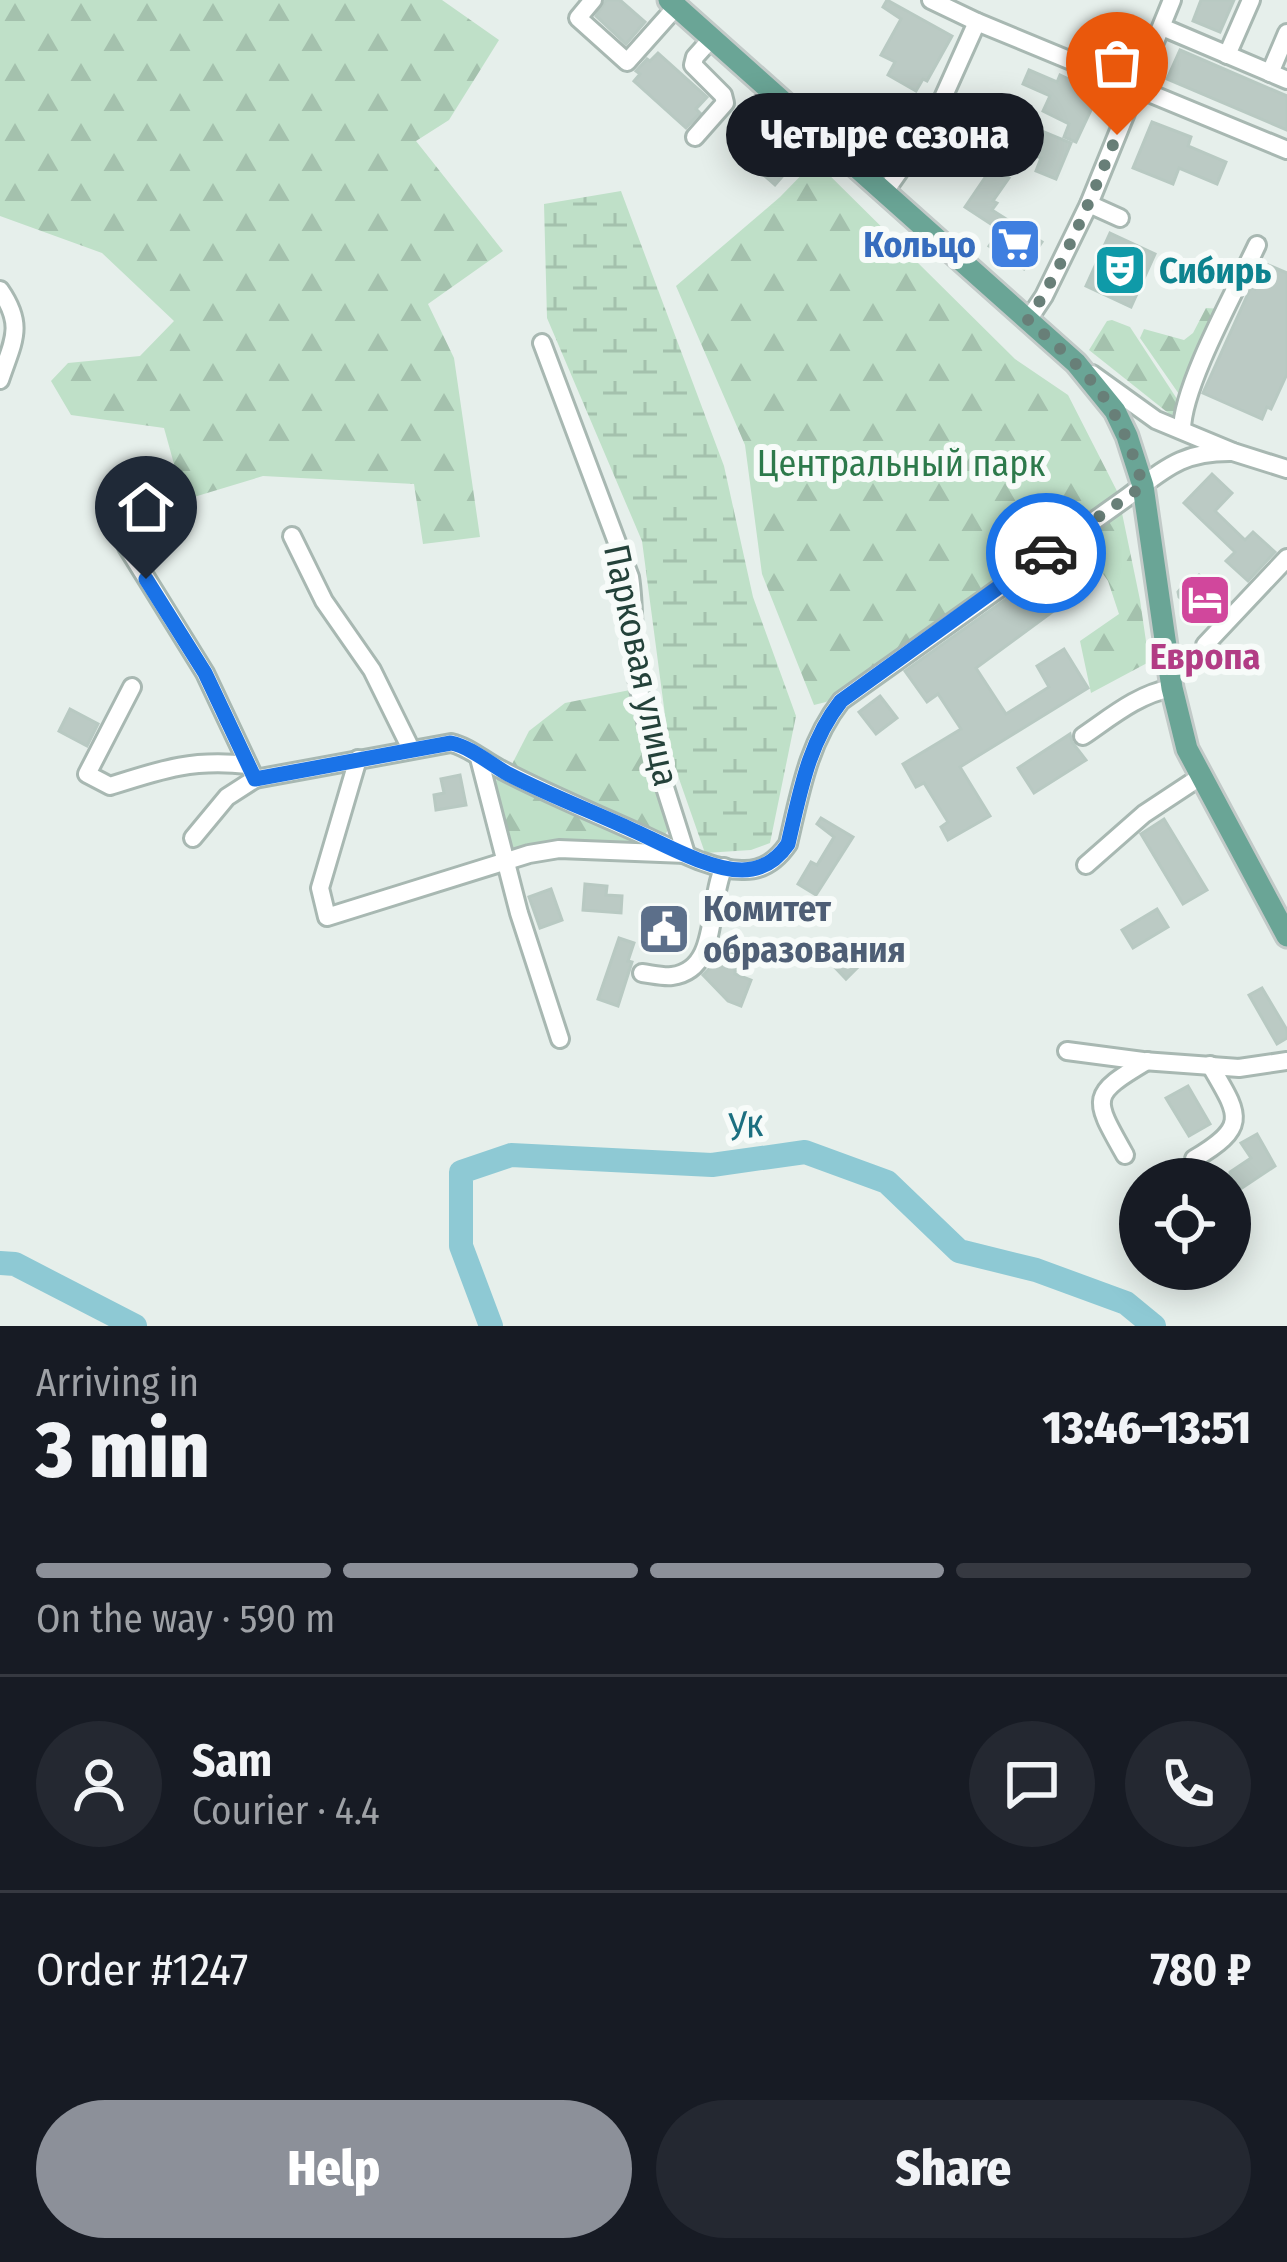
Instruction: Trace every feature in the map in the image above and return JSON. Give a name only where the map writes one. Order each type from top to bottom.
[{"type":"main road","points":[[672,3],[1076,363],[1115,411],[1143,486],[1172,688],[1187,749],[1287,936]]},
{"type":"street","points":[[593,0],[578,18],[627,62],[672,3]]},
{"type":"street","points":[[931,0],[1287,150]]},
{"type":"street","points":[[1028,320],[1088,204],[1172,0]]},
{"type":"street","points":[[1227,55],[1251,0]]},
{"type":"street","points":[[884,193],[928,129],[977,22]]},
{"type":"street","points":[[1162,27],[1279,77],[1287,33]]},
{"type":"street","points":[[695,137],[725,103],[723,95],[693,65],[712,38]]},
{"type":"street","points":[[1088,204],[1120,218]]},
{"type":"street","points":[[1182,430],[1184,408],[1199,370],[1257,245]]},
{"type":"street","points":[[0,290],[15,312],[15,335],[0,380]]},
{"type":"street","name":"Парковая улица","points":[[542,343],[626,565],[635,605],[635,666],[642,706],[686,854]]},
{"type":"street","points":[[1076,363],[1156,420],[1287,469]]},
{"type":"street","points":[[642,973],[673,976],[696,966],[708,946],[714,893],[724,867],[746,871],[779,857],[788,844],[815,744],[841,701],[1165,467],[1191,456],[1232,452]]},
{"type":"street","points":[[292,536],[324,601],[372,670],[411,749]]},
{"type":"street","points":[[127,548],[205,673],[252,772],[194,838]]},
{"type":"street","points":[[1205,645],[1287,558]]},
{"type":"street","name":"Парковая улица","points":[[132,687],[87,774],[110,786],[170,766],[222,762],[252,772],[451,743],[525,782],[724,867]]},
{"type":"street","points":[[1083,736],[1134,702],[1172,688]]},
{"type":"street","points":[[479,758],[505,863],[560,1039]]},
{"type":"street","name":"Парковая улица","points":[[358,759],[320,888],[327,917],[529,854],[559,849],[686,854]]},
{"type":"street","points":[[1086,865],[1144,814],[1200,777]]},
{"type":"street","points":[[1067,1051],[1239,1068],[1287,1061]]},
{"type":"street","points":[[1125,1155],[1106,1121],[1102,1099],[1110,1083],[1147,1061]]},
{"type":"street","points":[[1196,1158],[1220,1143],[1234,1120],[1234,1108],[1210,1065]]},
{"type":"green space","points":[[0,0],[442,0],[499,40],[449,120],[416,141],[503,251],[428,304],[454,358],[480,537],[423,544],[414,484],[263,476],[184,500],[164,428],[71,415],[51,381],[68,363],[140,356],[174,321],[102,253],[0,216]]},
{"type":"green space","name":"Центральный парк","points":[[815,161],[1015,359],[1068,395],[1118,493],[826,702],[814,705],[762,574],[745,445],[676,286]]},
{"type":"green space","points":[[621,191],[724,466],[753,597],[796,716],[770,843],[751,850],[705,853],[670,753],[642,541],[547,318],[544,204]]},
{"type":"green space","points":[[1206,308],[1221,309],[1202,352],[1196,351],[1181,397],[1140,338],[1144,329],[1184,340]]},
{"type":"green space","points":[[1112,320],[1130,327],[1179,402],[1172,416],[1089,350]]},
{"type":"green space","points":[[1122,513],[1149,662],[1091,693],[1080,641],[1119,614],[1108,581],[1080,541]]},
{"type":"green space","points":[[635,689],[673,821],[665,835],[510,768],[529,731],[565,703]]},
{"type":"green space","points":[[503,776],[655,846],[507,857],[491,784]]},
{"type":"building","points":[[606,0],[620,0],[645,22],[626,44],[596,16]]},
{"type":"building","points":[[887,0],[952,36],[927,81],[923,79],[916,91],[888,75],[895,62],[881,55],[901,19],[883,7]]},
{"type":"building","points":[[1201,0],[1234,0],[1220,32],[1193,21]]},
{"type":"building","points":[[1180,50],[1287,96],[1287,130],[1167,79]]},
{"type":"building","points":[[658,53],[707,97],[686,128],[634,81],[640,74],[636,71]]},
{"type":"building","points":[[1029,70],[1057,82],[1060,75],[1099,93],[1076,142],[1064,137],[1069,124],[1043,111],[1050,96],[1023,84]]},
{"type":"building","points":[[974,103],[1071,143],[1056,179],[1036,171],[1041,158],[1012,146],[1001,173],[1009,178],[992,210],[1042,242],[1024,269],[989,246],[1000,230],[965,207],[1005,148],[993,139],[984,150],[958,139]]},
{"type":"building","points":[[1152,122],[1191,137],[1188,146],[1226,162],[1217,184],[1179,168],[1173,184],[1133,168]]},
{"type":"building","points":[[753,129],[794,163],[775,185],[735,150]]},
{"type":"building","name":"Сибирь","points":[[1110,233],[1155,254],[1131,307],[1086,286]]},
{"type":"building","points":[[1266,264],[1287,273],[1287,374],[1262,419],[1203,393]]},
{"type":"building","points":[[1212,474],[1232,493],[1215,511],[1245,540],[1253,532],[1275,552],[1248,581],[1226,561],[1235,552],[1184,503]]},
{"type":"building","points":[[1057,563],[1078,593],[976,668],[1006,714],[1049,687],[1037,666],[1064,649],[1088,688],[960,767],[990,816],[948,840],[941,827],[948,822],[924,783],[916,787],[903,764],[961,729],[938,694],[927,702],[905,671]]},
{"type":"building","name":"Европа","points":[[1199,575],[1229,601],[1208,623],[1178,592]]},
{"type":"building","points":[[880,696],[897,718],[876,734],[859,712]]},
{"type":"building","points":[[70,709],[98,724],[87,746],[59,731]]},
{"type":"building","points":[[1070,734],[1086,760],[1034,793],[1018,768]]},
{"type":"building","points":[[460,775],[466,805],[436,810],[434,795],[444,793],[441,779]]},
{"type":"building","points":[[821,818],[853,837],[816,895],[798,884],[834,837],[817,824]]},
{"type":"building","points":[[1164,819],[1207,890],[1183,904],[1141,834]]},
{"type":"building","points":[[585,884],[607,886],[606,895],[622,896],[621,913],[583,910]]},
{"type":"building","points":[[551,889],[562,920],[540,928],[529,897]]},
{"type":"building","points":[[1157,909],[1168,927],[1133,948],[1122,930]]},
{"type":"building","name":"Комитет образования","points":[[643,914],[688,917],[685,944],[641,940]]},
{"type":"building","points":[[619,938],[634,943],[618,1006],[598,999]]},
{"type":"building","points":[[846,941],[865,960],[846,979],[827,959]]},
{"type":"building","points":[[722,946],[736,946],[735,974],[751,980],[741,1006],[728,1001],[703,975],[721,957]]},
{"type":"building","points":[[1262,988],[1287,1030],[1287,1038],[1277,1044],[1249,995]]},
{"type":"building","points":[[1188,1086],[1210,1124],[1189,1136],[1166,1098]]},
{"type":"building","points":[[1257,1134],[1275,1166],[1251,1182],[1251,1158],[1241,1143]]},
{"type":"waterway","name":"Ук","points":[[491,1326],[461,1246],[461,1172],[511,1155],[712,1165],[805,1152],[887,1182],[959,1251],[1036,1270],[1126,1303],[1154,1326]]},
{"type":"waterway","name":"Ук","points":[[0,1263],[15,1264],[135,1326]]},
{"type":"way so far","points":[[1046,553],[1143,486],[1127,436],[1103,393],[1028,320],[1044,296],[1117,135]]},
{"type":"place","name":"Четыре сезона","points":[[1117,135]]},
{"type":"place","name":"Кольцо","points":[[1015,244]]},
{"type":"place","name":"Сибирь","points":[[1120,270]]},
{"type":"place","name":"Европа","points":[[1205,600]]},
{"type":"place","name":"Комитет образования","points":[[664,929]]},
{"type":"route","points":[[146,579],[205,673],[255,779],[440,743],[462,745],[525,782],[686,854],[746,871],[764,867],[788,844],[815,744],[841,701],[1046,553]]}]
